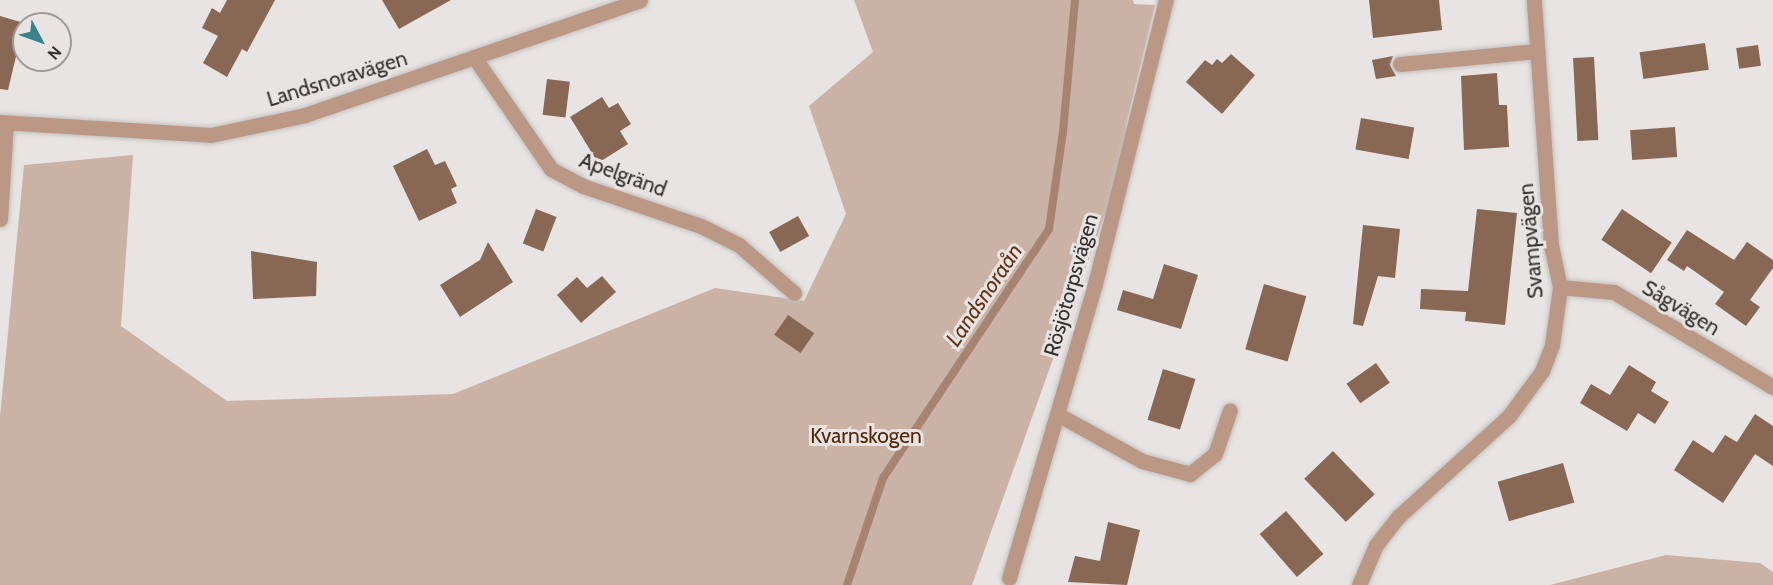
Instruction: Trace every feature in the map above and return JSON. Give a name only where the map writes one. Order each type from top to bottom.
[{"type":"street","name":"Landsnoravägen","points":[[3,123],[211,135],[305,115],[640,0]]},
{"type":"street","name":"Rösjötorpsvägen","points":[[1009,578],[1108,236],[1166,0]]},
{"type":"street","name":"Svampvägen","points":[[1359,585],[1376,545],[1399,516],[1509,416],[1542,371],[1552,345],[1560,287],[1551,245],[1533,0]]},
{"type":"street","points":[[1400,64],[1537,51]]},
{"type":"street","name":"Apelgränd","points":[[474,57],[551,170],[583,186],[701,226],[739,246],[794,293]]},
{"type":"street","points":[[0,219],[3,123]]},
{"type":"street","name":"Sågvägen","points":[[1560,287],[1614,292],[1773,387]]},
{"type":"street","points":[[1057,414],[1142,461],[1190,474],[1215,454],[1230,410]]},
{"type":"green space","name":"Kvarnskogen","points":[[854,0],[1133,0],[1134,4],[1155,5],[1127,121],[1124,161],[972,585],[0,585],[0,417],[24,165],[133,155],[121,326],[227,401],[453,394],[715,288],[804,301],[846,214],[809,106],[873,52]]},
{"type":"green space","points":[[1666,555],[1760,563],[1773,572],[1773,585],[1550,585]]},
{"type":"building","points":[[227,0],[275,0],[247,52],[242,49],[227,77],[203,63],[218,36],[202,28],[212,8],[220,13]]},
{"type":"building","points":[[382,0],[451,0],[399,29]]},
{"type":"building","points":[[1369,0],[1439,0],[1442,30],[1373,38]]},
{"type":"building","points":[[0,16],[12,20],[12,72],[8,90],[0,89]]},
{"type":"building","points":[[1705,43],[1709,70],[1643,79],[1640,52]]},
{"type":"building","points":[[1758,45],[1761,66],[1739,69],[1736,48]]},
{"type":"building","points":[[1231,54],[1255,75],[1222,114],[1186,82],[1205,60],[1212,65],[1217,59],[1222,63]]},
{"type":"building","points":[[1393,56],[1390,65],[1396,76],[1376,79],[1372,60]]},
{"type":"building","points":[[1594,57],[1598,140],[1577,141],[1573,58]]},
{"type":"building","points":[[1497,73],[1499,105],[1507,105],[1509,147],[1464,150],[1461,76]]},
{"type":"building","points":[[547,79],[570,82],[565,118],[543,115]]},
{"type":"building","points":[[602,97],[609,108],[618,103],[631,124],[620,131],[628,144],[598,163],[570,117]]},
{"type":"building","points":[[1361,118],[1414,127],[1409,159],[1355,150]]},
{"type":"building","points":[[1675,127],[1677,157],[1632,160],[1630,130]]},
{"type":"building","points":[[427,149],[435,165],[445,161],[457,186],[451,189],[457,203],[419,221],[393,166]]},
{"type":"building","points":[[536,209],[557,217],[543,251],[523,244]]},
{"type":"building","points":[[1477,209],[1517,213],[1505,325],[1465,321],[1466,312],[1420,309],[1421,289],[1468,291]]},
{"type":"building","points":[[1622,209],[1672,243],[1651,273],[1601,240]]},
{"type":"building","points":[[798,216],[809,236],[780,252],[769,232]]},
{"type":"building","points":[[1363,225],[1400,229],[1395,278],[1378,276],[1363,326],[1353,324]]},
{"type":"building","points":[[1687,230],[1734,260],[1747,242],[1773,260],[1773,268],[1750,300],[1760,307],[1746,326],[1715,304],[1724,292],[1687,266],[1684,271],[1667,260]]},
{"type":"building","points":[[488,242],[513,282],[460,317],[440,285],[480,260]]},
{"type":"building","points":[[251,251],[317,262],[316,296],[253,299]]},
{"type":"building","points":[[1164,264],[1198,275],[1181,329],[1117,310],[1123,290],[1153,299]]},
{"type":"building","points":[[602,276],[616,292],[581,323],[557,295],[577,277],[587,288]]},
{"type":"building","points":[[1264,284],[1306,296],[1288,361],[1245,349]]},
{"type":"building","points":[[788,315],[814,333],[800,353],[774,335]]},
{"type":"building","points":[[1376,363],[1390,383],[1360,403],[1347,384]]},
{"type":"building","points":[[1629,365],[1656,382],[1651,391],[1669,402],[1655,424],[1638,413],[1627,431],[1580,403],[1591,384],[1610,395]]},
{"type":"building","points":[[1163,369],[1196,379],[1180,430],[1148,420]]},
{"type":"building","points":[[1755,414],[1773,426],[1773,466],[1755,454],[1723,503],[1674,470],[1693,440],[1713,453],[1725,435],[1737,442]]},
{"type":"building","points":[[1333,451],[1375,494],[1346,522],[1304,479]]},
{"type":"building","points":[[1563,463],[1574,502],[1509,521],[1498,482]]},
{"type":"building","points":[[1286,511],[1323,554],[1297,577],[1260,534]]},
{"type":"building","points":[[1108,522],[1140,530],[1127,585],[1068,582],[1075,556],[1100,561]]},
{"type":"waterway","name":"Landsnoraån","points":[[847,585],[883,478],[1049,229],[1063,132],[1075,0]]}]
